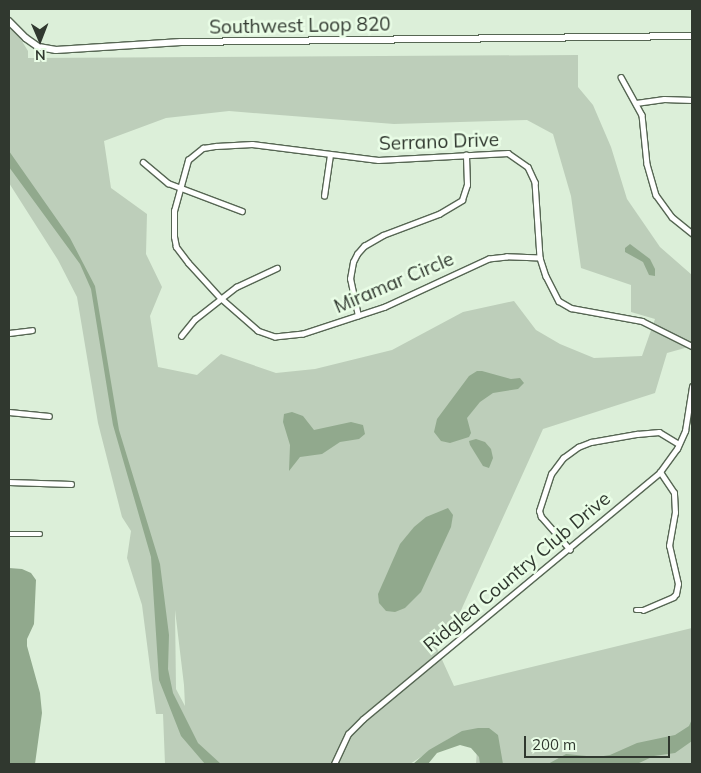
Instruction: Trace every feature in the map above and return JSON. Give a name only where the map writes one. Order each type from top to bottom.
[{"type":"street","name":"Southwest Loop 820","points":[[9,21],[26,38],[40,48],[56,50],[181,42],[692,36]]},
{"type":"street","points":[[621,77],[642,115],[647,164],[656,195],[672,217],[692,233]]},
{"type":"street","points":[[636,103],[664,99],[692,100]]},
{"type":"street","name":"Serrano Drive","points":[[180,188],[188,160],[203,148],[216,146],[252,144],[378,160],[508,153],[528,167],[537,190],[540,258],[556,297],[566,306],[642,321],[692,346]]},
{"type":"street","points":[[324,196],[330,155]]},
{"type":"street","points":[[358,316],[350,279],[353,262],[357,254],[364,246],[383,235],[438,214],[462,200],[467,185],[466,155]]},
{"type":"street","points":[[143,162],[168,183],[242,212]]},
{"type":"street","name":"Miramar Circle","points":[[180,188],[173,232],[176,248],[220,298],[258,331],[275,337],[303,334],[358,316],[416,294],[489,259],[507,256],[540,258]]},
{"type":"street","points":[[181,336],[195,320],[220,298],[236,287],[277,268]]},
{"type":"street","points":[[9,334],[32,330]]},
{"type":"street","name":"Ridglea Country Club Drive","points":[[334,764],[348,734],[363,718],[570,550],[660,472],[679,444],[688,419],[692,387]]},
{"type":"street","points":[[9,412],[49,416]]},
{"type":"street","points":[[570,550],[541,517],[539,511],[551,474],[562,458],[578,447],[591,442],[637,434],[660,432],[679,444]]},
{"type":"street","points":[[636,610],[643,610],[673,597],[678,584],[669,546],[675,513],[674,493],[660,472]]},
{"type":"street","points":[[9,482],[71,484]]},
{"type":"street","points":[[9,534],[40,534]]},
{"type":"shaded area","points":[[9,27],[20,38],[28,51],[28,58],[578,55],[578,87],[593,105],[611,147],[627,199],[660,247],[692,275],[692,346],[667,353],[655,393],[543,429],[453,628],[434,642],[454,686],[692,628],[692,764],[476,764],[477,750],[450,738],[410,764],[165,764],[163,714],[156,714],[142,605],[127,558],[131,531],[122,517],[98,423],[77,297],[58,260],[9,183]],"holes":[[[229,111],[394,124],[527,120],[553,134],[571,196],[581,268],[631,285],[631,312],[655,319],[642,356],[594,358],[560,344],[536,330],[514,301],[463,312],[392,350],[315,369],[276,373],[221,354],[197,375],[158,367],[150,316],[162,287],[146,254],[147,214],[111,188],[104,141],[166,118]],[[175,610],[184,685],[185,706],[176,689]]]},
{"type":"shaded area","points":[[9,151],[70,238],[95,286],[119,430],[160,564],[169,635],[168,669],[173,693],[198,743],[221,764],[205,764],[181,736],[159,680],[151,557],[113,425],[91,289],[80,264],[9,167]]},
{"type":"shaded area","points":[[630,244],[650,259],[655,269],[655,276],[649,275],[643,262],[625,252],[625,248]]},
{"type":"shaded area","points":[[477,371],[511,379],[520,378],[524,383],[518,389],[493,393],[480,402],[467,418],[471,433],[469,437],[450,443],[441,441],[434,432],[437,419],[469,376]]},
{"type":"shaded area","points":[[292,412],[303,416],[314,430],[351,422],[363,425],[365,434],[359,439],[340,442],[322,454],[300,457],[289,471],[290,445],[283,422],[284,414]]},
{"type":"shaded area","points":[[476,439],[485,442],[491,449],[493,458],[489,468],[483,466],[470,445],[469,441]]},
{"type":"shaded area","points":[[448,508],[453,515],[451,527],[421,592],[405,608],[395,612],[386,611],[379,603],[378,594],[400,544],[414,527],[426,517]]},
{"type":"shaded area","points":[[9,568],[22,569],[31,573],[36,580],[34,624],[27,639],[27,646],[40,693],[42,713],[35,764],[9,764]]},
{"type":"shaded area","points":[[692,719],[692,741],[675,753],[654,756],[637,764],[548,764],[566,754],[597,757],[610,755],[637,743],[675,735],[689,726]]},
{"type":"shaded area","points":[[489,728],[498,735],[503,764],[480,764],[479,757],[471,748],[460,745],[437,753],[428,764],[413,764],[429,750],[462,731]]}]
